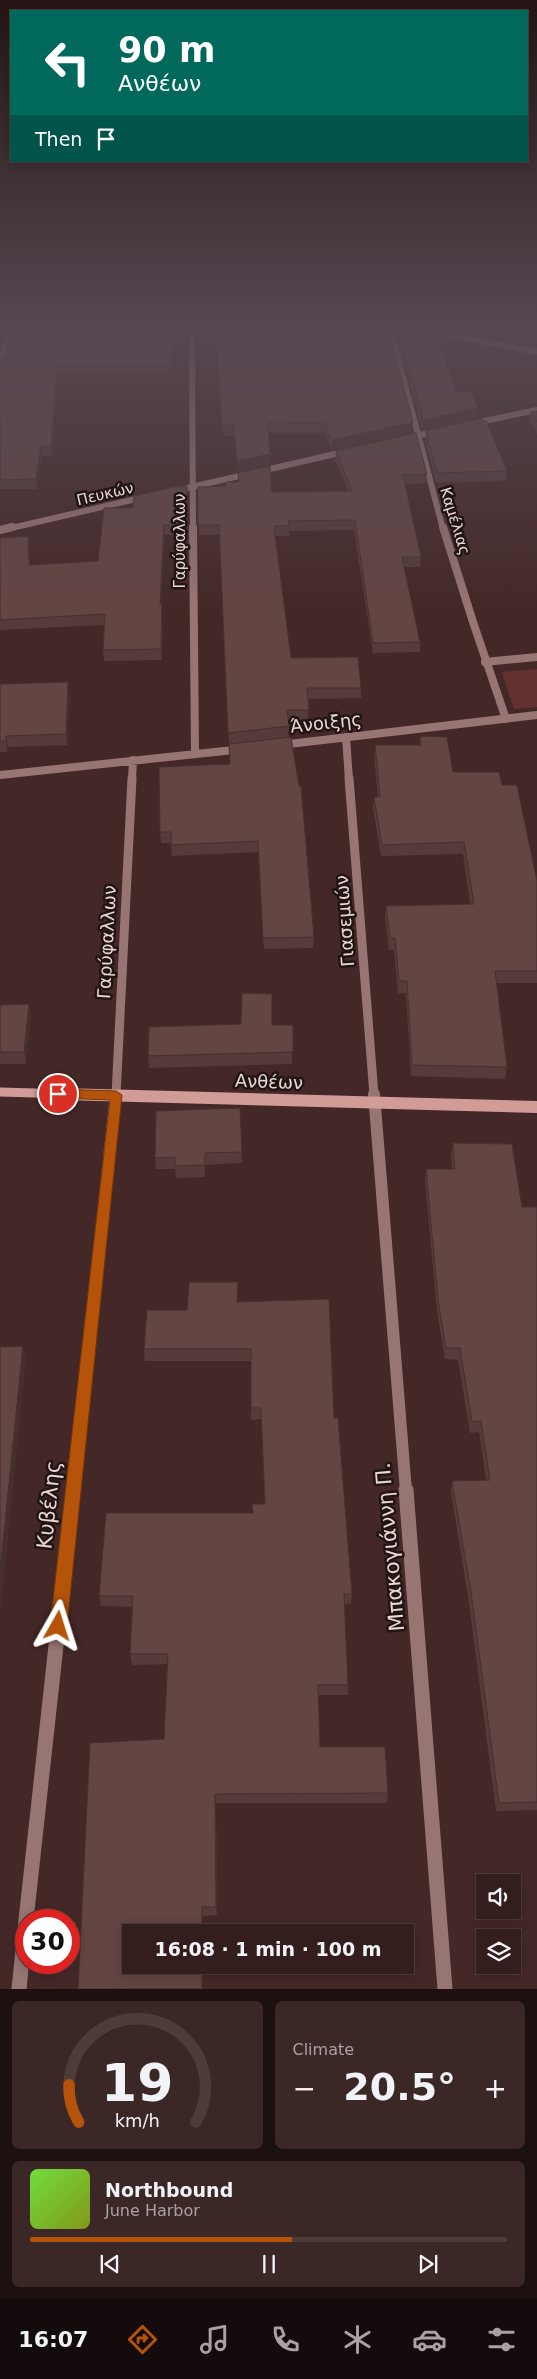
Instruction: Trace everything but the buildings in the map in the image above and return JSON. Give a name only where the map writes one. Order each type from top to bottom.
[{"type":"street","name":"Γαρύφαλλων","points":[[193,421],[196,754]]},
{"type":"street","name":"Καμέλιας","points":[[412,421],[485,662],[506,719]]},
{"type":"street","points":[[463,426],[487,421]]},
{"type":"street","points":[[397,440],[444,430]]},
{"type":"street","points":[[165,493],[358,449]]},
{"type":"street","name":"Πευκών","points":[[0,530],[155,495]]},
{"type":"street","points":[[485,662],[537,657]]},
{"type":"street","name":"Άνοιξης","points":[[271,746],[537,715]]},
{"type":"street","name":"Γιασεμιών","points":[[346,737],[375,1103]]},
{"type":"street","points":[[0,775],[252,748]]},
{"type":"street","name":"Γαρύφαλλων","points":[[116,1095],[132,760]]},
{"type":"street","name":"Ανθέων","points":[[0,1092],[537,1107]]},
{"type":"street","name":"Κυβέλης","points":[[27,1909],[116,1095]]},
{"type":"street","name":"Μπακογιάννη Π.","points":[[375,1103],[445,1989]]},
{"type":"street","name":"Κυβέλης","points":[[19,1989],[21,1974]]},
{"type":"shaded area","points":[[537,669],[537,707],[514,709],[502,672]]},
{"type":"route","points":[[58,1094],[116,1095],[58,1626]]}]
